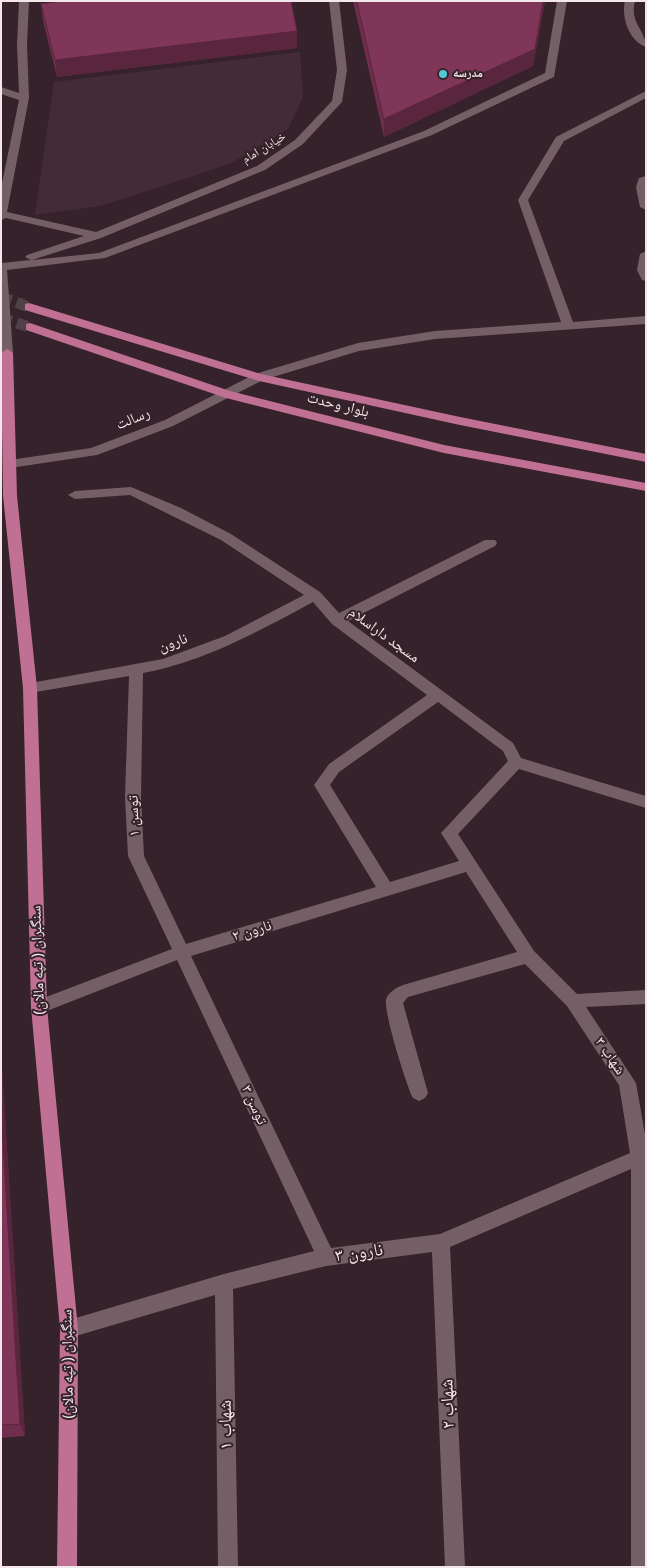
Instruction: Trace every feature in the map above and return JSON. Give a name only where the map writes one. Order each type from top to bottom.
[{"type":"main road","name":"بلوار وحدت","points":[[30,307],[259,376],[460,421],[646,458]]},
{"type":"main road","name":"بلوار وحدت","points":[[30,327],[226,394],[444,449],[646,487]]},
{"type":"main road","name":"سنگبران ( تپه مالان)","points":[[7,353],[10,496],[30,688],[39,1007],[69,1329],[67,1567]]},
{"type":"street","points":[[24,1],[22,45],[24,98],[2,215],[98,236]]},
{"type":"street","name":"خیابان امام","points":[[1,266],[98,236],[261,168],[300,142],[337,102],[342,70],[334,1]]},
{"type":"street","points":[[7,353],[1,266],[101,256],[428,133],[511,95],[550,76],[562,1]]},
{"type":"street","points":[[630,1],[627,7],[629,17],[637,37],[646,44]]},
{"type":"street","points":[[1,90],[24,98]]},
{"type":"street","points":[[568,325],[524,200],[560,139],[646,94]]},
{"type":"street","points":[[646,179],[642,180],[641,186],[646,207]]},
{"type":"street","points":[[646,254],[643,270],[646,278]]},
{"type":"street","name":"رسالت","points":[[10,464],[93,452],[168,422],[259,376],[358,347],[434,336],[646,320]]},
{"type":"street","name":"مسجد داراسلام","points":[[75,495],[131,491],[226,537],[316,595],[337,620],[508,748],[516,762]]},
{"type":"street","points":[[337,620],[490,543]]},
{"type":"street","name":"نارون","points":[[30,688],[165,664],[230,640],[316,595]]},
{"type":"street","name":"توسن ۱","points":[[136,670],[133,797],[136,856],[181,952]]},
{"type":"street","points":[[386,890],[322,785],[334,768],[438,694]]},
{"type":"street","points":[[516,762],[646,802]]},
{"type":"street","name":"شهاب ۳","points":[[516,762],[449,832],[468,865],[528,956],[573,1001],[627,1083],[640,1157],[641,1567]]},
{"type":"street","name":"نارون ۲","points":[[39,1007],[181,952],[468,865]]},
{"type":"street","name":"توسن ۳","points":[[181,952],[326,1258]]},
{"type":"street","points":[[419,1093],[396,1014],[394,1000],[402,992],[528,956]]},
{"type":"street","points":[[573,1001],[646,997]]},
{"type":"street","name":"نارون ۳","points":[[69,1329],[224,1282],[326,1258],[440,1242],[640,1157]]},
{"type":"street","name":"شهاب ۲","points":[[440,1242],[455,1567]]},
{"type":"street","name":"شهاب ۱","points":[[224,1282],[228,1567]]},
{"type":"shaded area","points":[[300,52],[303,97],[288,129],[231,163],[191,177],[100,206],[35,215],[54,82]]},
{"type":"building","points":[[64,1],[291,1],[297,31],[55,60],[41,4]]},
{"type":"building","name":"مدرسه","points":[[357,1],[543,1],[535,49],[384,119]]},
{"type":"building","points":[[1,1112],[20,1424],[1,1425]]},
{"type":"tunnel","points":[[1,297],[29,307]]},
{"type":"tunnel","points":[[1,318],[30,327]]},
{"type":"place","name":"مدرسه","points":[[443,74]]}]
